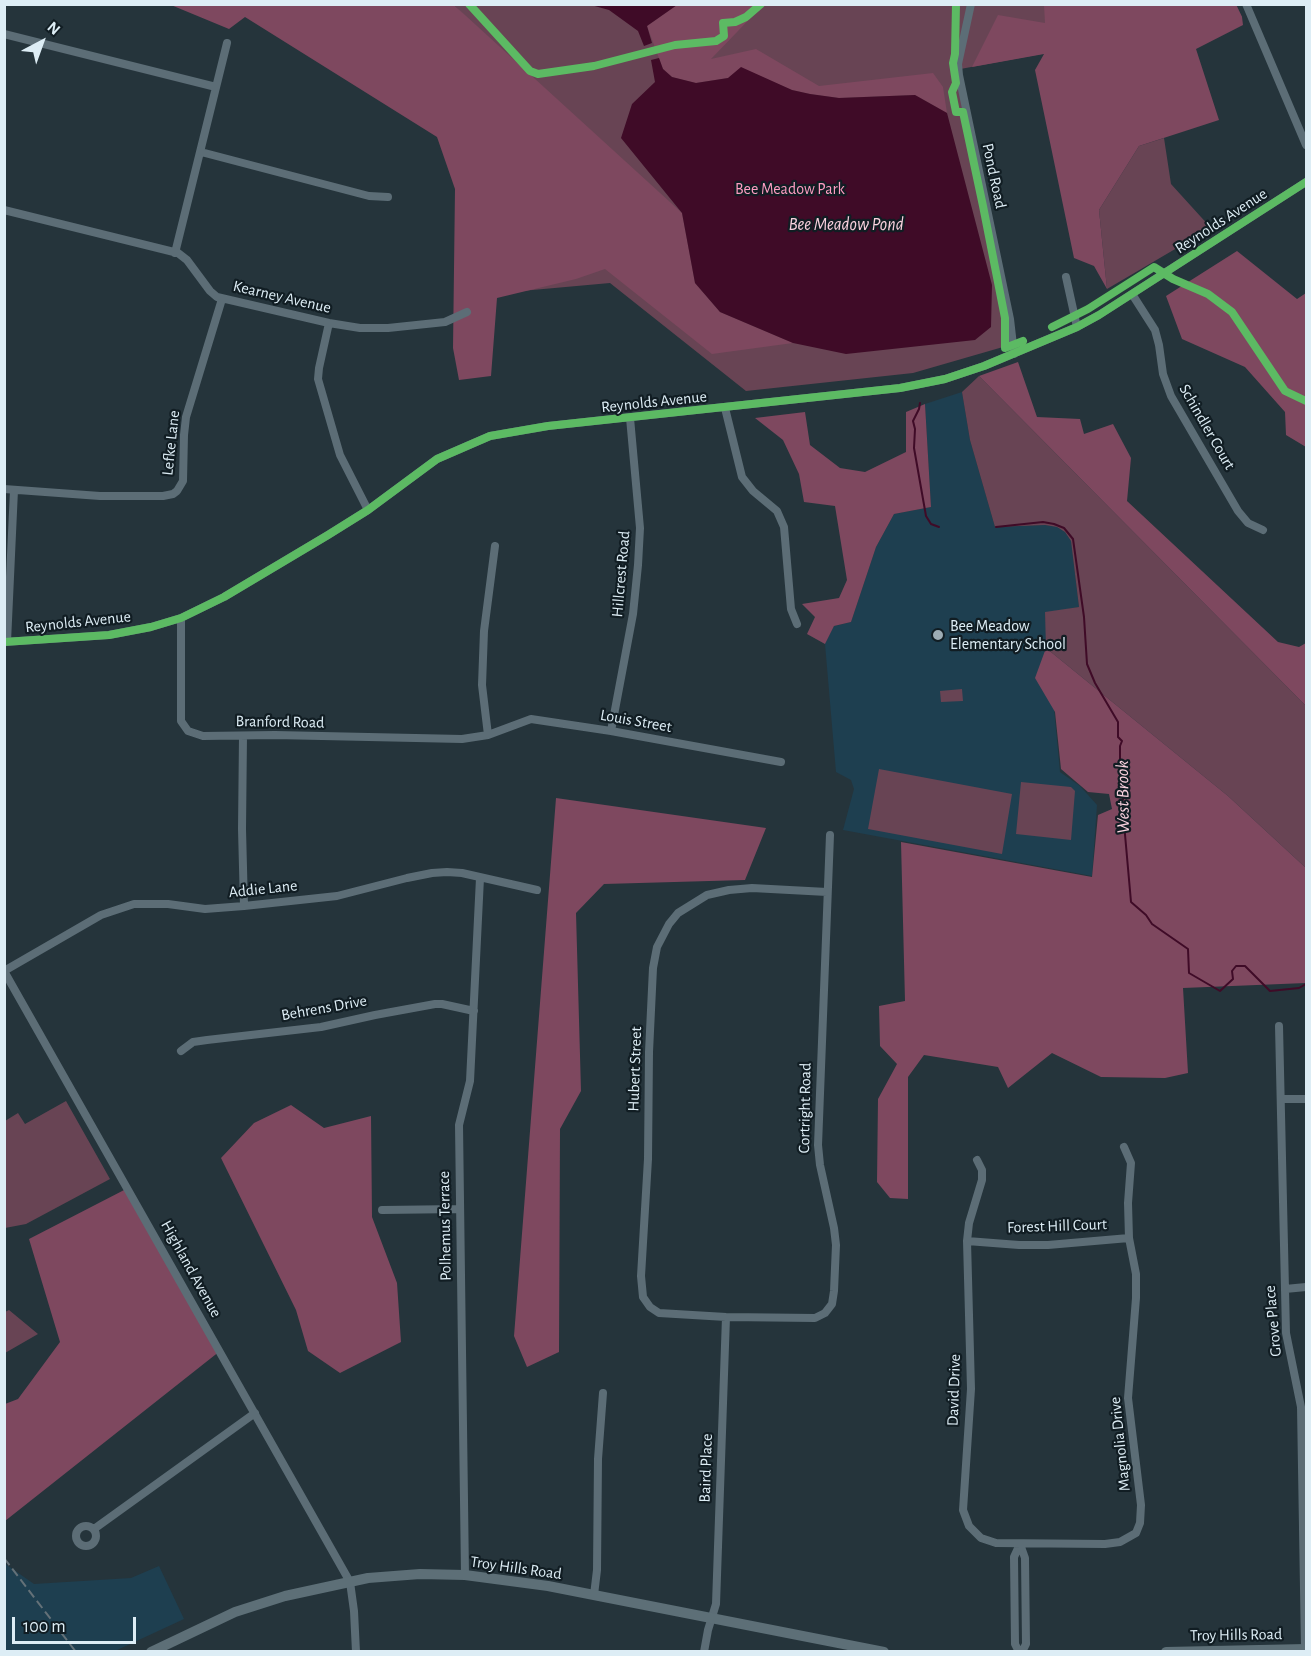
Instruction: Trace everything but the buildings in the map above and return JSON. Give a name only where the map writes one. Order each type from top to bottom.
[{"type":"main road","name":"Troy Hills Road","points":[[151,1652],[235,1612],[285,1596],[350,1582],[420,1574],[465,1575],[548,1586],[884,1652]]},
{"type":"main road","name":"Troy Hills Road","points":[[1166,1652],[1306,1649]]},
{"type":"street","name":"Pond Road","points":[[971,4],[958,64],[959,75],[1010,320],[1014,354]]},
{"type":"street","points":[[1246,4],[1306,145]]},
{"type":"street","points":[[4,34],[216,87]]},
{"type":"street","points":[[175,253],[227,43]]},
{"type":"street","points":[[201,152],[369,196],[388,197]]},
{"type":"street","name":"Reynolds Avenue","points":[[6,642],[109,635],[151,627],[181,618],[224,597],[368,510],[437,459],[479,440],[523,429],[725,408],[928,383],[960,374],[1077,327],[1306,182]]},
{"type":"street","name":"Kearney Avenue","points":[[4,210],[175,253],[187,260],[210,291],[222,299],[329,323],[360,328],[399,327],[445,322],[467,312]]},
{"type":"street","points":[[1066,278],[1077,327]]},
{"type":"street","name":"Schindler Court","points":[[1132,294],[1155,330],[1163,374],[1171,396],[1238,511],[1248,523],[1263,530]]},
{"type":"street","name":"Lefke Lane","points":[[9,490],[100,496],[163,496],[177,491],[183,481],[186,417],[222,299]]},
{"type":"street","points":[[329,323],[318,379],[340,455],[368,510]]},
{"type":"street","points":[[725,408],[742,477],[753,491],[777,511],[784,527],[791,609],[797,624]]},
{"type":"street","name":"Hillcrest Road","points":[[611,730],[618,705],[633,614],[638,565],[640,528],[630,418]]},
{"type":"street","points":[[6,642],[9,490]]},
{"type":"street","points":[[488,735],[482,685],[483,652],[495,546]]},
{"type":"street","name":"Branford Road","points":[[181,618],[180,693],[183,726],[192,734],[462,739],[488,735]]},
{"type":"street","name":"Louis Street","points":[[488,735],[531,719],[611,730],[781,762]]},
{"type":"street","points":[[243,736],[244,906]]},
{"type":"street","name":"Cortright Road","points":[[726,1317],[815,1318],[829,1309],[834,1298],[836,1245],[819,1164],[818,1146],[830,835]]},
{"type":"street","name":"Addie Lane","points":[[4,971],[101,915],[145,903],[205,909],[244,906],[337,896],[432,873],[462,873],[537,890]]},
{"type":"street","name":"Polhemus Terrace","points":[[465,1575],[459,1125],[470,1081],[480,878]]},
{"type":"street","name":"Hubert Street","points":[[726,1317],[659,1313],[646,1302],[641,1286],[648,1159],[649,1052],[653,968],[657,947],[669,924],[678,913],[707,895],[752,888],[827,892]]},
{"type":"street","name":"Highland Avenue","points":[[4,971],[350,1582]]},
{"type":"street","name":"Behrens Drive","points":[[181,1051],[194,1042],[321,1027],[435,1004],[474,1011]]},
{"type":"street","name":"Grove Place","points":[[1279,1026],[1286,1333],[1301,1407],[1306,1649]]},
{"type":"street","points":[[1281,1100],[1306,1099]]},
{"type":"street","name":"Forest Hill Court","points":[[967,1241],[1048,1245],[1129,1238],[1128,1203],[1131,1163],[1124,1147]]},
{"type":"street","name":"David Drive","points":[[976,1160],[982,1170],[982,1180],[969,1222],[967,1241],[971,1389],[963,1510],[969,1526],[981,1538],[996,1543],[1061,1543]]},
{"type":"street","points":[[382,1210],[459,1209]]},
{"type":"street","name":"Magnolia Drive","points":[[1061,1543],[1120,1542],[1136,1533],[1140,1523],[1141,1505],[1128,1398],[1136,1298],[1136,1274],[1129,1238]]},
{"type":"street","points":[[1285,1289],[1306,1287]]},
{"type":"street","name":"Baird Place","points":[[704,1652],[716,1604],[726,1317]]},
{"type":"street","points":[[594,1595],[597,1570],[598,1459],[603,1393]]},
{"type":"street","points":[[94,1529],[255,1413]]},
{"type":"street","points":[[1020,1544],[1014,1557],[1015,1644],[1021,1652]]},
{"type":"street","points":[[350,1582],[356,1652]]},
{"type":"shaded area","points":[[171,5],[454,5],[682,213],[695,283],[720,312],[793,343],[712,354],[605,269],[576,279],[497,298],[491,376],[459,380],[453,348],[455,189],[437,137],[245,17],[229,29]]},
{"type":"shaded area","points":[[677,5],[763,5],[711,59],[756,49],[819,86],[933,73],[943,87],[947,113],[915,95],[839,98],[810,94],[792,90],[741,68],[728,78],[696,83],[672,77],[663,69],[647,26]]},
{"type":"shaded area","points":[[1044,5],[1236,5],[1242,17],[1243,25],[1196,49],[1219,120],[1139,146],[1099,210],[1107,289],[1094,266],[1074,258],[1035,70],[1044,54],[972,67],[998,15],[1045,23]]},
{"type":"shaded area","points":[[1237,251],[1297,299],[1306,293],[1306,447],[1286,435],[1285,412],[1245,367],[1182,339],[1166,296]]},
{"type":"shaded area","points":[[1018,362],[1037,417],[1080,419],[1084,434],[1113,424],[1131,458],[1127,501],[1278,642],[1299,647],[1306,643],[1306,706],[979,376]]},
{"type":"shaded area","name":"Bee Meadow Elementary School","points":[[962,392],[970,440],[995,527],[1045,525],[1057,527],[1065,532],[1071,541],[1079,607],[1045,613],[1060,772],[1080,786],[1097,805],[1092,876],[843,830],[854,789],[851,780],[836,772],[825,644],[834,626],[851,622],[876,547],[894,514],[931,507],[925,404]]},
{"type":"shaded area","points":[[925,404],[931,507],[894,514],[876,547],[851,622],[834,626],[825,644],[807,634],[815,617],[802,604],[839,598],[847,580],[835,506],[804,502],[799,474],[783,440],[755,418],[805,412],[810,445],[840,468],[865,472],[906,452],[906,412]]},
{"type":"shaded area","points":[[1046,648],[1228,796],[1306,868],[1306,983],[1183,988],[1188,1073],[1165,1078],[1101,1077],[1052,1053],[1008,1088],[998,1067],[924,1055],[908,1077],[908,1199],[890,1198],[877,1182],[878,1099],[897,1064],[880,1046],[879,1006],[905,1001],[901,842],[1092,877],[1098,815],[1112,809],[1109,794],[1088,792],[1061,769],[1055,712],[1035,678]]},
{"type":"shaded area","points":[[556,798],[766,828],[745,880],[604,884],[576,913],[581,1091],[560,1129],[559,1352],[527,1367],[514,1336]]},
{"type":"shaded area","points":[[291,1105],[324,1128],[371,1116],[372,1217],[397,1283],[401,1342],[340,1373],[308,1351],[296,1310],[221,1158],[254,1123]]},
{"type":"shaded area","points":[[128,1188],[220,1351],[5,1521],[5,1404],[18,1399],[60,1342],[29,1239]]},
{"type":"shaded area","points":[[4,1563],[34,1584],[131,1578],[159,1566],[184,1619],[115,1651],[5,1651]]},
{"type":"green space","name":"Bee Meadow Park","points":[[1236,4],[1242,17],[955,70],[1004,318],[1003,347],[913,373],[746,391],[610,283],[488,294],[468,19],[454,5]]},
{"type":"green space","points":[[1164,138],[1171,184],[1211,228],[1107,289],[1099,210],[1139,146]]},
{"type":"green space","points":[[979,376],[1306,706],[1306,868],[1228,796],[1046,648],[1045,612],[1079,607],[1071,541],[1065,532],[1057,527],[1045,525],[995,527],[970,440],[962,392]]},
{"type":"green space","points":[[962,689],[963,701],[941,702],[940,691]]},
{"type":"green space","points":[[879,769],[1012,794],[1002,854],[868,829]]},
{"type":"green space","points":[[1021,782],[1071,787],[1075,791],[1071,840],[1016,834]]},
{"type":"green space","points":[[66,1101],[110,1179],[26,1224],[5,1228],[5,1121],[18,1113],[25,1124]]},
{"type":"green space","points":[[9,1310],[38,1334],[5,1353],[5,1312]]},
{"type":"water","points":[[591,5],[677,5],[647,26],[652,43],[644,46],[638,31],[609,10]]},
{"type":"water","name":"Bee Meadow Pond","points":[[659,58],[663,69],[672,77],[696,83],[728,78],[741,67],[792,90],[839,98],[915,95],[947,113],[992,285],[991,327],[975,340],[846,354],[793,343],[720,312],[695,283],[682,213],[621,138],[632,104],[655,82],[651,60]]},
{"type":"waterway","name":"West Brook","points":[[920,403],[913,421],[914,448],[926,516],[931,524],[939,527]]},
{"type":"waterway","name":"West Brook","points":[[996,527],[1043,522],[1064,528],[1073,539],[1084,617],[1087,664],[1095,683],[1118,722],[1118,737],[1122,741],[1120,746],[1120,794],[1124,797],[1120,806],[1123,812],[1131,902],[1146,915],[1152,924],[1188,949],[1189,973],[1220,991],[1233,979],[1232,971],[1236,966],[1245,966],[1270,991],[1299,988],[1306,984]]},
{"type":"railway","points":[[4,1558],[76,1652]]},
{"type":"cycle path","points":[[469,4],[530,71],[538,74],[594,66],[675,45],[716,41],[724,36],[723,23],[735,22],[746,17],[761,4]]},
{"type":"cycle path","points":[[956,4],[953,63],[956,83],[952,92],[956,112],[963,112],[983,206],[1005,318],[1005,348],[1023,341]]},
{"type":"cycle path","points":[[4,642],[109,635],[151,627],[181,618],[224,597],[328,535],[368,510],[437,459],[490,436],[548,426],[900,388],[945,379],[984,366],[1077,327],[1099,315],[1306,182]]},
{"type":"cycle path","points":[[1052,327],[1088,309],[1154,267],[1173,279],[1208,294],[1232,312],[1285,391],[1306,401]]},
{"type":"place","name":"Bee Meadow Elementary School","points":[[938,635]]}]
